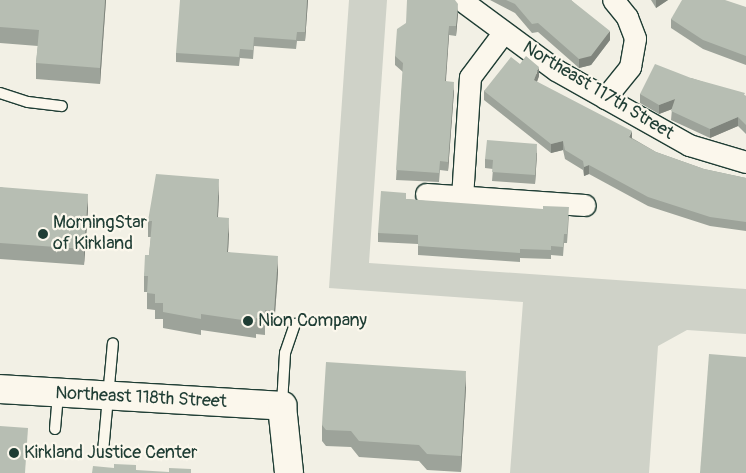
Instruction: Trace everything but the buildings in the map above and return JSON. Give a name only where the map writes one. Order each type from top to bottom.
[{"type":"street","name":"Northeast 117th Street","points":[[461,0],[503,33],[556,70],[689,145],[746,162]]},
{"type":"street","points":[[606,98],[630,67],[636,38],[627,17],[614,0]]},
{"type":"street","points":[[462,197],[470,76],[503,33]]},
{"type":"street","points":[[426,194],[585,206]]},
{"type":"street","name":"Northeast 118th Street","points":[[0,389],[282,406]]},
{"type":"street","points":[[282,406],[289,473]]},
{"type":"lane","points":[[0,93],[28,102],[62,106]]},
{"type":"lane","points":[[282,406],[285,353],[295,324]]},
{"type":"lane","points":[[103,452],[113,343]]},
{"type":"lane","points":[[55,429],[58,393]]},
{"type":"shaded area","points":[[349,0],[387,0],[369,263],[746,289],[746,334],[687,330],[658,346],[649,473],[510,473],[523,302],[329,288]]},
{"type":"place","name":"MorningStar of Kirkland","points":[[43,234]]},
{"type":"place","name":"Nion Company","points":[[248,321]]},
{"type":"place","name":"Kirkland Justice Center","points":[[14,453]]}]
